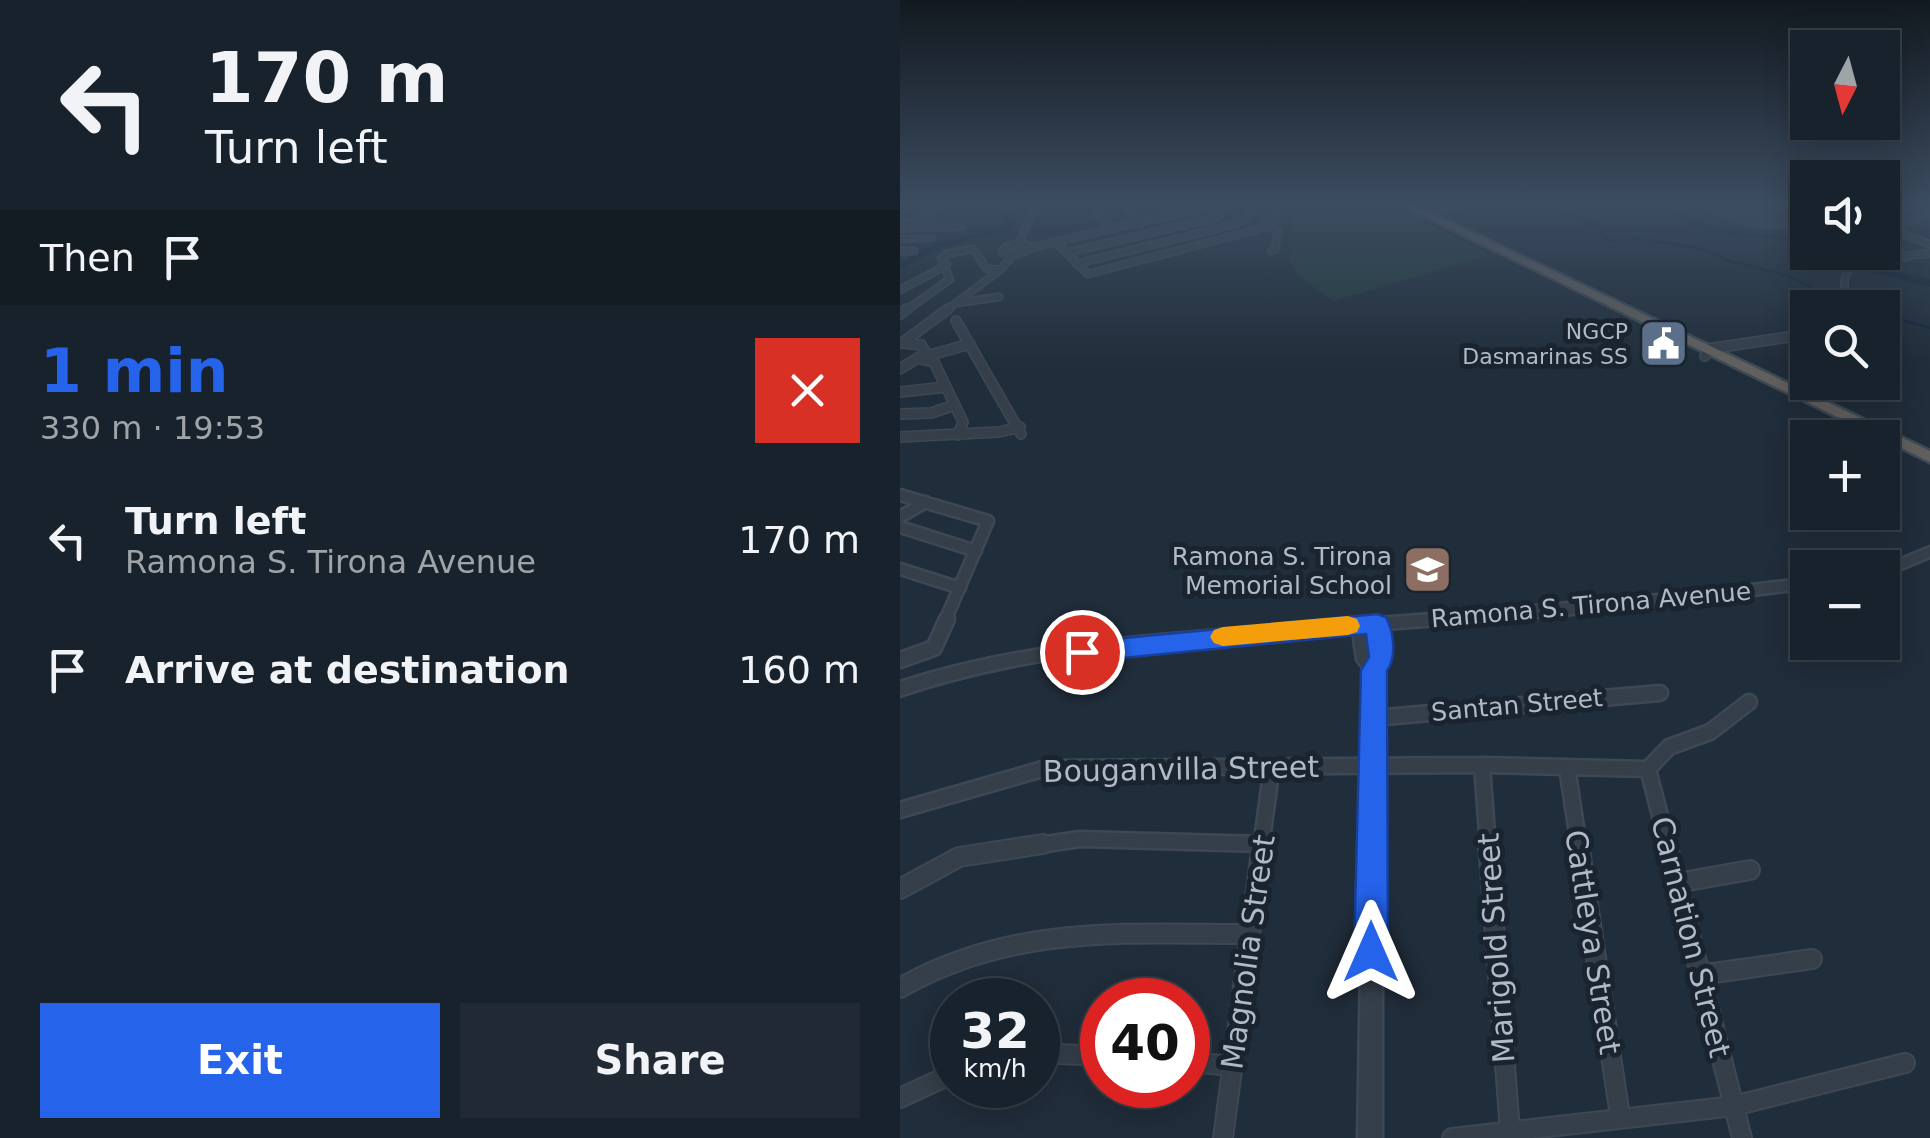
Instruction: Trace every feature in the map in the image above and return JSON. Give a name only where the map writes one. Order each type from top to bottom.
[{"type":"highway","points":[[1514,259],[1930,456]]},
{"type":"highway","points":[[1710,353],[1838,420]]},
{"type":"highway","points":[[1900,451],[1930,465]]},
{"type":"street","points":[[900,314],[950,279],[944,259]]},
{"type":"street","points":[[981,259],[987,269],[1000,270]]},
{"type":"street","points":[[901,343],[1010,259]]},
{"type":"street","points":[[1072,259],[1084,273],[1142,259]]},
{"type":"street","points":[[1076,264],[1096,259]]},
{"type":"street","points":[[900,290],[947,266]]},
{"type":"street","points":[[956,303],[999,297]]},
{"type":"street","points":[[900,437],[1020,430],[956,320]]},
{"type":"street","points":[[1710,353],[1790,336]]},
{"type":"street","points":[[901,343],[924,347],[922,358]]},
{"type":"street","points":[[900,369],[970,344]]},
{"type":"street","points":[[922,358],[934,362],[956,406],[963,422],[958,434]]},
{"type":"street","points":[[900,392],[946,387]]},
{"type":"street","points":[[900,414],[931,413],[956,406]]},
{"type":"street","points":[[900,495],[988,521],[934,648],[900,660]]},
{"type":"street","points":[[900,517],[926,502]]},
{"type":"street","points":[[900,527],[976,551]]},
{"type":"street","points":[[1900,564],[1930,552]]},
{"type":"street","points":[[904,574],[960,588]]},
{"type":"street","name":"Ramona S. Tirona Avenue","points":[[900,689],[946,672],[1132,645],[1667,604],[1790,586]]},
{"type":"street","points":[[1368,624],[1365,660],[1374,670],[1370,1138]]},
{"type":"street","name":"Santan Street","points":[[1373,718],[1660,693]]},
{"type":"street","points":[[1648,769],[1669,747],[1710,732],[1749,702]]},
{"type":"street","name":"Magnolia Street","points":[[1223,1138],[1272,766]]},
{"type":"street","name":"Marigold Street","points":[[1482,766],[1510,1131]]},
{"type":"street","name":"Cattleya Street","points":[[1567,767],[1620,1116]]},
{"type":"street","name":"Bouganvilla Street","points":[[900,810],[1046,768],[1648,769]]},
{"type":"street","name":"Carnation Street","points":[[1648,769],[1742,1138]]},
{"type":"street","points":[[900,889],[959,857],[1080,838],[1262,844]]},
{"type":"street","points":[[1677,883],[1750,870]]},
{"type":"street","points":[[900,988],[925,971],[1025,938],[1250,934]]},
{"type":"street","points":[[1700,975],[1812,959]]},
{"type":"street","points":[[1452,1138],[1734,1106],[1905,1063]]},
{"type":"street","points":[[1210,1064],[1232,1066]]},
{"type":"street","points":[[900,1098],[930,1084]]},
{"type":"green space","points":[[1290,259],[1475,259],[1334,301],[1304,280]]},
{"type":"waterway","points":[[900,267],[914,259]]},
{"type":"waterway","points":[[1725,259],[1786,275],[1816,290]]},
{"type":"waterway","points":[[1878,270],[1930,283]]},
{"type":"waterway","points":[[1900,319],[1930,328]]},
{"type":"slow traffic","points":[[1223,637],[1348,626]]},
{"type":"place","name":"NGCP Dasmarinas SS","points":[[1663,344]]},
{"type":"place","name":"Ramona S. Tirona Memorial School","points":[[1427,570]]},
{"type":"route","points":[[1082,652],[1377,623],[1382,658],[1374,670],[1371,952]]}]
